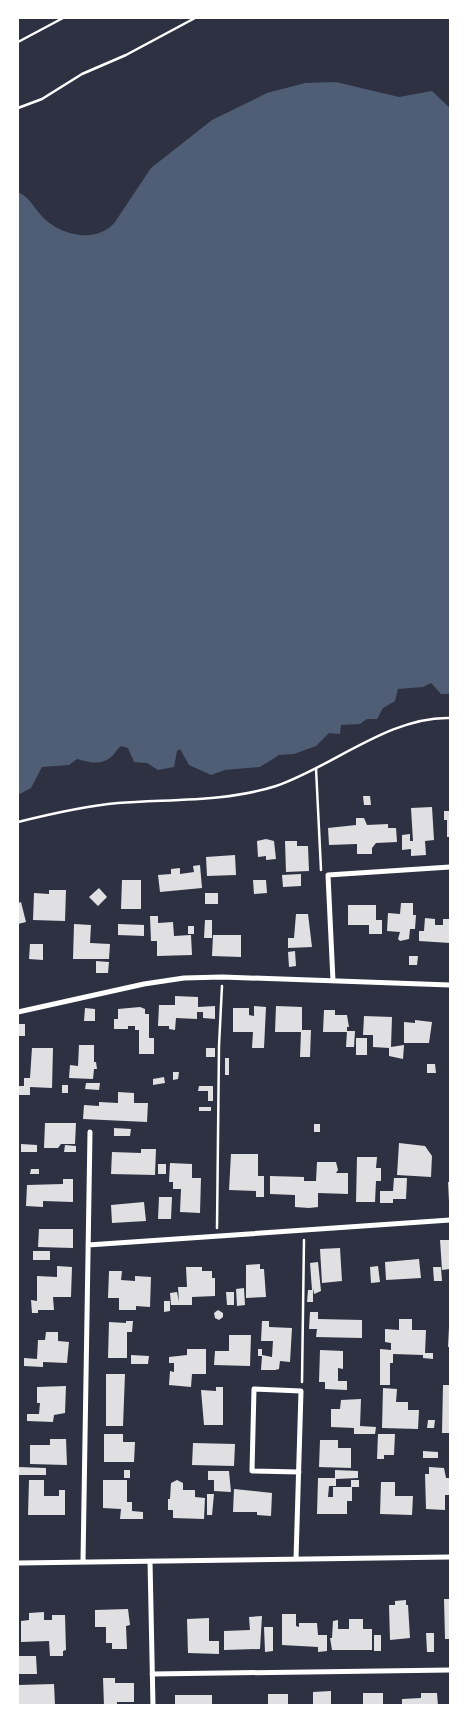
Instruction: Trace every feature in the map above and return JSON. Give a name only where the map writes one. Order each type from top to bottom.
[{"type":"street","points":[[333,981],[328,875],[450,867]]},
{"type":"street","points":[[18,1012],[144,984],[184,978],[222,977],[450,985]]},
{"type":"street","points":[[83,1562],[90,1132]]},
{"type":"street","points":[[88,1245],[450,1220]]},
{"type":"street","points":[[296,1559],[299,1472],[301,1391],[254,1390],[252,1471],[299,1472]]},
{"type":"street","points":[[18,1564],[450,1557]]},
{"type":"street","points":[[150,1562],[152,1706]]},
{"type":"street","points":[[152,1674],[450,1670]]},
{"type":"path","points":[[18,42],[63,18]]},
{"type":"path","points":[[18,108],[42,99],[82,74],[126,55],[195,18]]},
{"type":"path","points":[[18,822],[115,803],[222,796],[275,786],[399,727],[441,717],[450,718]]},
{"type":"path","points":[[316,768],[320,869],[328,875]]},
{"type":"path","points":[[217,1237],[219,1046],[222,977]]},
{"type":"path","points":[[301,1391],[304,1231]]},
{"type":"water","points":[[336,82],[399,97],[432,91],[450,108],[450,694],[441,694],[431,683],[423,687],[398,689],[395,701],[383,708],[377,719],[367,719],[360,724],[341,725],[340,734],[329,733],[316,746],[294,754],[279,755],[260,767],[225,770],[211,775],[189,765],[180,749],[177,751],[174,767],[158,770],[147,763],[134,762],[128,748],[121,746],[103,762],[77,759],[69,765],[42,767],[31,788],[18,795],[18,192],[27,198],[48,222],[64,231],[83,235],[100,233],[115,222],[151,168],[212,120],[267,93],[305,83]]},
{"type":"building","points":[[363,796],[370,796],[371,805],[364,805]]},
{"type":"building","points":[[432,807],[434,840],[425,841],[426,855],[411,856],[411,849],[402,850],[402,835],[410,834],[410,841],[413,841],[411,808]]},
{"type":"building","points":[[444,811],[450,811],[450,837],[447,837],[447,820],[444,820]]},
{"type":"building","points":[[356,818],[364,818],[367,825],[388,824],[388,828],[396,828],[397,842],[376,843],[372,848],[372,854],[357,854],[357,844],[329,845],[328,828],[356,825]]},
{"type":"building","points":[[266,839],[274,841],[276,859],[266,860],[266,856],[258,857],[257,841]]},
{"type":"building","points":[[285,841],[297,841],[297,846],[308,846],[309,871],[286,872]]},
{"type":"building","points":[[235,855],[236,875],[207,876],[206,857]]},
{"type":"building","points":[[200,865],[202,888],[160,892],[158,875],[171,874],[171,869],[180,868],[180,874],[194,872],[193,866]]},
{"type":"building","points":[[301,874],[301,886],[283,887],[282,875]]},
{"type":"building","points":[[122,880],[141,880],[141,909],[121,909]]},
{"type":"building","points":[[253,880],[266,880],[267,893],[254,894]]},
{"type":"building","points":[[99,888],[107,897],[98,906],[89,897]]},
{"type":"building","points":[[49,890],[66,890],[65,921],[33,920],[34,893],[49,894]]},
{"type":"building","points":[[205,893],[218,893],[218,904],[205,904]]},
{"type":"building","points":[[21,902],[26,922],[18,924],[18,903]]},
{"type":"building","points":[[401,903],[413,903],[413,915],[416,915],[415,929],[410,929],[409,939],[400,941],[398,939],[400,932],[387,931],[388,913],[400,914]]},
{"type":"building","points":[[348,905],[376,905],[376,920],[382,920],[382,934],[369,934],[369,925],[348,925]]},
{"type":"building","points":[[296,914],[308,914],[312,947],[288,948],[288,938],[294,938]]},
{"type":"building","points":[[150,916],[158,916],[158,923],[173,922],[174,936],[191,935],[192,955],[157,956],[157,941],[151,941]]},
{"type":"building","points":[[425,918],[435,919],[435,925],[443,925],[443,919],[450,919],[450,943],[419,941],[419,931],[424,931]]},
{"type":"building","points":[[205,920],[212,920],[212,938],[204,938]]},
{"type":"building","points":[[74,924],[91,925],[90,943],[110,944],[109,959],[73,959]]},
{"type":"building","points":[[118,924],[144,925],[144,936],[118,935]]},
{"type":"building","points":[[188,926],[194,926],[194,934],[188,934]]},
{"type":"building","points":[[213,935],[241,935],[241,957],[212,956]]},
{"type":"building","points":[[30,944],[43,944],[43,960],[29,959]]},
{"type":"building","points":[[295,951],[296,966],[289,967],[288,952]]},
{"type":"building","points":[[409,956],[418,956],[417,965],[409,965]]},
{"type":"building","points":[[96,961],[109,962],[108,973],[96,973]]},
{"type":"building","points":[[175,996],[198,997],[198,1007],[215,1006],[215,1019],[203,1018],[203,1012],[197,1012],[197,1019],[176,1018],[175,1030],[169,1029],[169,1026],[158,1026],[159,1005],[175,1005]]},
{"type":"building","points":[[254,1006],[266,1007],[264,1048],[252,1048],[253,1032],[233,1032],[233,1008],[249,1008],[249,1015],[254,1016]]},
{"type":"building","points":[[276,1006],[302,1007],[302,1030],[311,1030],[310,1057],[300,1057],[301,1032],[275,1032]]},
{"type":"building","points":[[140,1007],[145,1009],[145,1014],[149,1014],[149,1038],[154,1038],[154,1054],[139,1054],[139,1030],[135,1030],[135,1026],[128,1026],[128,1029],[114,1029],[114,1019],[118,1019],[118,1009]]},
{"type":"building","points":[[85,1008],[95,1009],[95,1021],[84,1021]]},
{"type":"building","points":[[324,1010],[335,1010],[335,1015],[347,1015],[349,1027],[347,1027],[347,1032],[323,1032]]},
{"type":"building","points":[[364,1016],[392,1017],[391,1047],[404,1045],[403,1059],[389,1056],[389,1048],[373,1047],[373,1035],[363,1035]]},
{"type":"building","points":[[415,1020],[432,1022],[429,1043],[404,1043],[404,1022],[415,1023]]},
{"type":"building","points":[[18,1024],[25,1024],[25,1036],[18,1036]]},
{"type":"building","points":[[347,1031],[355,1031],[354,1047],[346,1047]]},
{"type":"building","points":[[356,1038],[367,1038],[367,1055],[356,1055]]},
{"type":"building","points":[[79,1045],[94,1045],[94,1062],[96,1062],[97,1069],[94,1069],[93,1079],[69,1078],[70,1065],[78,1066]]},
{"type":"building","points":[[32,1048],[53,1048],[52,1088],[30,1087],[30,1095],[18,1095],[18,1086],[24,1086],[24,1078],[30,1078]]},
{"type":"building","points":[[206,1048],[215,1048],[215,1057],[206,1057]]},
{"type":"building","points":[[225,1058],[229,1058],[229,1075],[225,1075]]},
{"type":"building","points":[[427,1064],[435,1064],[436,1073],[427,1073]]},
{"type":"building","points":[[173,1072],[179,1072],[178,1079],[173,1080]]},
{"type":"building","points":[[164,1077],[165,1083],[153,1085],[153,1079]]},
{"type":"building","points":[[86,1083],[100,1083],[99,1090],[85,1089]]},
{"type":"building","points":[[62,1085],[68,1085],[68,1093],[62,1093]]},
{"type":"building","points":[[199,1086],[213,1086],[213,1101],[208,1101],[208,1091],[198,1091]]},
{"type":"building","points":[[118,1092],[134,1093],[134,1103],[148,1103],[147,1122],[83,1119],[84,1105],[99,1106],[99,1102],[118,1103]]},
{"type":"building","points":[[199,1107],[211,1107],[211,1111],[199,1111]]},
{"type":"building","points":[[45,1123],[76,1123],[75,1144],[61,1144],[58,1148],[44,1148]]},
{"type":"building","points":[[314,1124],[320,1124],[320,1132],[314,1132]]},
{"type":"building","points":[[114,1128],[131,1129],[130,1136],[114,1136]]},
{"type":"building","points":[[399,1143],[425,1146],[432,1156],[431,1177],[397,1175]]},
{"type":"building","points":[[21,1144],[37,1145],[37,1152],[21,1152]]},
{"type":"building","points":[[65,1145],[76,1146],[76,1152],[64,1152]]},
{"type":"building","points":[[141,1149],[156,1149],[155,1175],[111,1174],[112,1152],[141,1153]]},
{"type":"building","points":[[231,1154],[258,1154],[258,1176],[264,1176],[264,1197],[256,1197],[256,1191],[229,1190]]},
{"type":"building","points":[[357,1157],[377,1157],[376,1168],[381,1168],[381,1181],[376,1181],[375,1202],[356,1202]]},
{"type":"building","points":[[317,1162],[336,1162],[338,1170],[336,1173],[348,1173],[348,1194],[318,1193],[318,1207],[309,1208],[295,1207],[295,1195],[270,1194],[270,1176],[304,1177],[304,1181],[316,1181]]},
{"type":"building","points":[[170,1163],[192,1164],[192,1178],[201,1178],[200,1213],[180,1212],[181,1189],[173,1189],[173,1182],[169,1182]]},
{"type":"building","points":[[158,1164],[166,1164],[166,1174],[158,1174]]},
{"type":"building","points":[[31,1169],[39,1169],[39,1174],[30,1174]]},
{"type":"building","points":[[394,1178],[407,1178],[406,1199],[393,1199],[393,1203],[380,1203],[380,1191],[393,1191]]},
{"type":"building","points":[[63,1179],[73,1179],[73,1202],[43,1201],[43,1207],[26,1206],[27,1185],[63,1184]]},
{"type":"building","points":[[448,1182],[450,1182],[450,1202],[449,1202]]},
{"type":"building","points":[[159,1197],[172,1197],[171,1219],[158,1219]]},
{"type":"building","points":[[144,1202],[146,1221],[112,1223],[111,1205]]},
{"type":"building","points":[[39,1229],[73,1229],[73,1248],[38,1247]]},
{"type":"building","points":[[440,1240],[450,1240],[450,1269],[442,1270]]},
{"type":"building","points":[[340,1248],[342,1281],[322,1283],[320,1249]]},
{"type":"building","points":[[33,1251],[50,1251],[50,1260],[33,1260]]},
{"type":"building","points":[[419,1259],[421,1278],[386,1280],[385,1262]]},
{"type":"building","points":[[318,1262],[321,1291],[314,1294],[313,1288],[313,1302],[307,1302],[308,1290],[312,1290],[310,1263]]},
{"type":"building","points":[[260,1264],[260,1269],[264,1269],[266,1297],[246,1298],[246,1265]]},
{"type":"building","points":[[57,1266],[72,1267],[71,1297],[53,1297],[54,1310],[38,1310],[38,1313],[32,1313],[31,1300],[37,1301],[37,1276],[57,1277]]},
{"type":"building","points":[[378,1266],[380,1282],[371,1283],[370,1267]]},
{"type":"building","points":[[186,1267],[202,1267],[202,1271],[212,1271],[212,1278],[215,1278],[215,1296],[192,1297],[192,1305],[171,1305],[170,1293],[177,1292],[179,1302],[178,1287],[187,1287]]},
{"type":"building","points":[[433,1267],[441,1267],[442,1281],[434,1281]]},
{"type":"building","points":[[109,1271],[122,1271],[121,1280],[135,1281],[135,1276],[151,1277],[150,1307],[136,1306],[136,1310],[119,1310],[119,1298],[108,1298]]},
{"type":"building","points":[[244,1288],[245,1305],[237,1306],[236,1289]]},
{"type":"building","points":[[226,1292],[234,1292],[234,1305],[227,1305]]},
{"type":"building","points":[[164,1301],[170,1301],[170,1311],[164,1312]]},
{"type":"building","points":[[218,1310],[223,1313],[223,1317],[219,1320],[215,1318],[214,1313]]},
{"type":"building","points":[[310,1312],[318,1312],[318,1319],[362,1320],[362,1338],[316,1337],[317,1329],[309,1329]]},
{"type":"building","points":[[399,1319],[412,1319],[412,1330],[426,1330],[425,1353],[433,1353],[433,1359],[423,1358],[423,1355],[393,1354],[393,1363],[390,1363],[390,1385],[380,1385],[380,1349],[391,1350],[391,1343],[385,1342],[385,1329],[399,1330]]},
{"type":"building","points":[[126,1321],[133,1321],[132,1332],[127,1332],[127,1358],[108,1358],[109,1322],[126,1323]]},
{"type":"building","points":[[262,1321],[269,1321],[269,1327],[292,1328],[290,1362],[280,1361],[279,1369],[261,1370],[262,1356],[258,1356],[258,1349],[262,1349],[262,1355],[272,1357],[273,1341],[261,1341]]},
{"type":"building","points":[[449,1327],[450,1347],[448,1347]]},
{"type":"building","points":[[46,1332],[58,1332],[58,1341],[69,1342],[67,1363],[43,1362],[43,1367],[24,1366],[24,1358],[37,1359],[38,1340],[45,1340]]},
{"type":"building","points":[[229,1335],[251,1335],[250,1366],[214,1365],[215,1351],[229,1351]]},
{"type":"building","points":[[187,1349],[206,1349],[206,1374],[192,1374],[191,1387],[169,1385],[170,1371],[174,1372],[174,1363],[169,1363],[169,1357],[187,1355]]},
{"type":"building","points":[[320,1350],[343,1351],[343,1369],[338,1368],[338,1381],[347,1381],[347,1390],[325,1389],[325,1382],[319,1382]]},
{"type":"building","points":[[131,1355],[149,1356],[148,1364],[131,1364]]},
{"type":"building","points":[[106,1374],[125,1374],[123,1426],[106,1426]]},
{"type":"building","points":[[443,1385],[450,1385],[450,1433],[442,1433]]},
{"type":"building","points":[[66,1386],[65,1413],[54,1415],[53,1422],[27,1421],[27,1414],[39,1414],[40,1403],[37,1403],[37,1387]]},
{"type":"building","points":[[216,1387],[223,1387],[223,1425],[204,1425],[201,1390],[216,1391]]},
{"type":"building","points":[[383,1388],[397,1389],[396,1402],[408,1402],[408,1410],[419,1410],[418,1429],[382,1428]]},
{"type":"building","points":[[361,1399],[360,1426],[376,1427],[375,1434],[354,1434],[354,1428],[331,1427],[331,1409],[340,1409],[341,1400]]},
{"type":"building","points":[[428,1420],[435,1420],[434,1428],[427,1428]]},
{"type":"building","points":[[104,1434],[123,1434],[123,1442],[135,1442],[134,1462],[104,1462]]},
{"type":"building","points":[[378,1434],[395,1434],[394,1455],[384,1455],[384,1459],[377,1459]]},
{"type":"building","points":[[50,1439],[66,1439],[67,1465],[30,1464],[30,1445],[50,1445]]},
{"type":"building","points":[[320,1440],[338,1440],[338,1448],[351,1448],[351,1468],[319,1467]]},
{"type":"building","points":[[193,1443],[235,1444],[234,1466],[192,1465]]},
{"type":"building","points":[[423,1451],[438,1452],[438,1458],[423,1458]]},
{"type":"building","points":[[18,1467],[46,1468],[46,1475],[18,1475]]},
{"type":"building","points":[[429,1467],[444,1468],[446,1478],[450,1478],[450,1495],[445,1495],[445,1510],[426,1509],[425,1474],[429,1474]]},
{"type":"building","points":[[124,1470],[130,1470],[130,1478],[124,1478]]},
{"type":"building","points":[[335,1470],[358,1471],[358,1478],[336,1479],[336,1486],[329,1486],[328,1497],[333,1497],[333,1487],[352,1487],[352,1501],[347,1501],[347,1514],[317,1514],[318,1478],[335,1478]]},
{"type":"building","points":[[208,1471],[229,1471],[231,1492],[214,1491],[214,1480],[208,1480]]},
{"type":"building","points":[[29,1480],[44,1480],[44,1496],[59,1496],[59,1490],[65,1490],[65,1515],[28,1515]]},
{"type":"building","points":[[103,1480],[127,1480],[127,1502],[132,1502],[132,1511],[143,1512],[143,1519],[120,1519],[121,1509],[103,1508]]},
{"type":"building","points":[[177,1480],[183,1483],[183,1490],[195,1490],[195,1497],[205,1498],[204,1519],[173,1518],[173,1510],[168,1510],[168,1499],[170,1499],[171,1483]]},
{"type":"building","points":[[351,1480],[359,1480],[359,1487],[351,1487]]},
{"type":"building","points":[[381,1482],[395,1482],[395,1496],[413,1496],[412,1515],[380,1514]]},
{"type":"building","points":[[234,1489],[272,1493],[271,1516],[257,1515],[257,1512],[233,1512]]},
{"type":"building","points":[[207,1494],[214,1494],[212,1515],[207,1515]]},
{"type":"building","points":[[444,1599],[450,1599],[450,1639],[445,1639]]},
{"type":"building","points":[[406,1600],[410,1638],[390,1640],[389,1605],[395,1605],[395,1601]]},
{"type":"building","points":[[128,1609],[130,1625],[126,1626],[127,1649],[112,1649],[112,1643],[106,1643],[106,1627],[95,1627],[95,1610]]},
{"type":"building","points":[[44,1612],[44,1620],[52,1620],[52,1615],[65,1615],[66,1650],[63,1651],[63,1656],[50,1656],[49,1641],[21,1642],[21,1621],[29,1620],[29,1613]]},
{"type":"building","points":[[282,1614],[296,1614],[296,1626],[299,1627],[299,1623],[317,1623],[318,1635],[327,1635],[327,1651],[318,1652],[318,1647],[282,1645]]},
{"type":"building","points":[[262,1616],[260,1649],[224,1650],[224,1631],[250,1630],[249,1617]]},
{"type":"building","points":[[209,1618],[209,1641],[219,1641],[219,1654],[188,1653],[187,1619]]},
{"type":"building","points":[[349,1619],[363,1619],[363,1629],[372,1629],[372,1650],[332,1650],[330,1638],[332,1638],[333,1621],[338,1620],[338,1629],[349,1629]]},
{"type":"building","points":[[264,1627],[273,1627],[273,1651],[265,1652]]},
{"type":"building","points":[[426,1633],[434,1633],[434,1652],[427,1652]]},
{"type":"building","points":[[374,1635],[381,1635],[381,1651],[374,1651]]},
{"type":"building","points":[[19,1656],[36,1656],[37,1674],[19,1674]]},
{"type":"building","points":[[103,1678],[115,1678],[115,1683],[134,1683],[134,1702],[117,1702],[117,1706],[104,1706]]},
{"type":"building","points":[[54,1684],[55,1705],[18,1706],[18,1685]]},
{"type":"building","points":[[331,1691],[331,1706],[313,1706],[313,1692]]},
{"type":"building","points":[[363,1693],[383,1693],[383,1706],[363,1706]]},
{"type":"building","points":[[421,1693],[437,1693],[438,1706],[402,1706],[402,1699],[421,1698]]},
{"type":"building","points":[[268,1694],[288,1694],[288,1706],[268,1706]]},
{"type":"building","points":[[175,1695],[212,1695],[212,1706],[175,1706]]}]
